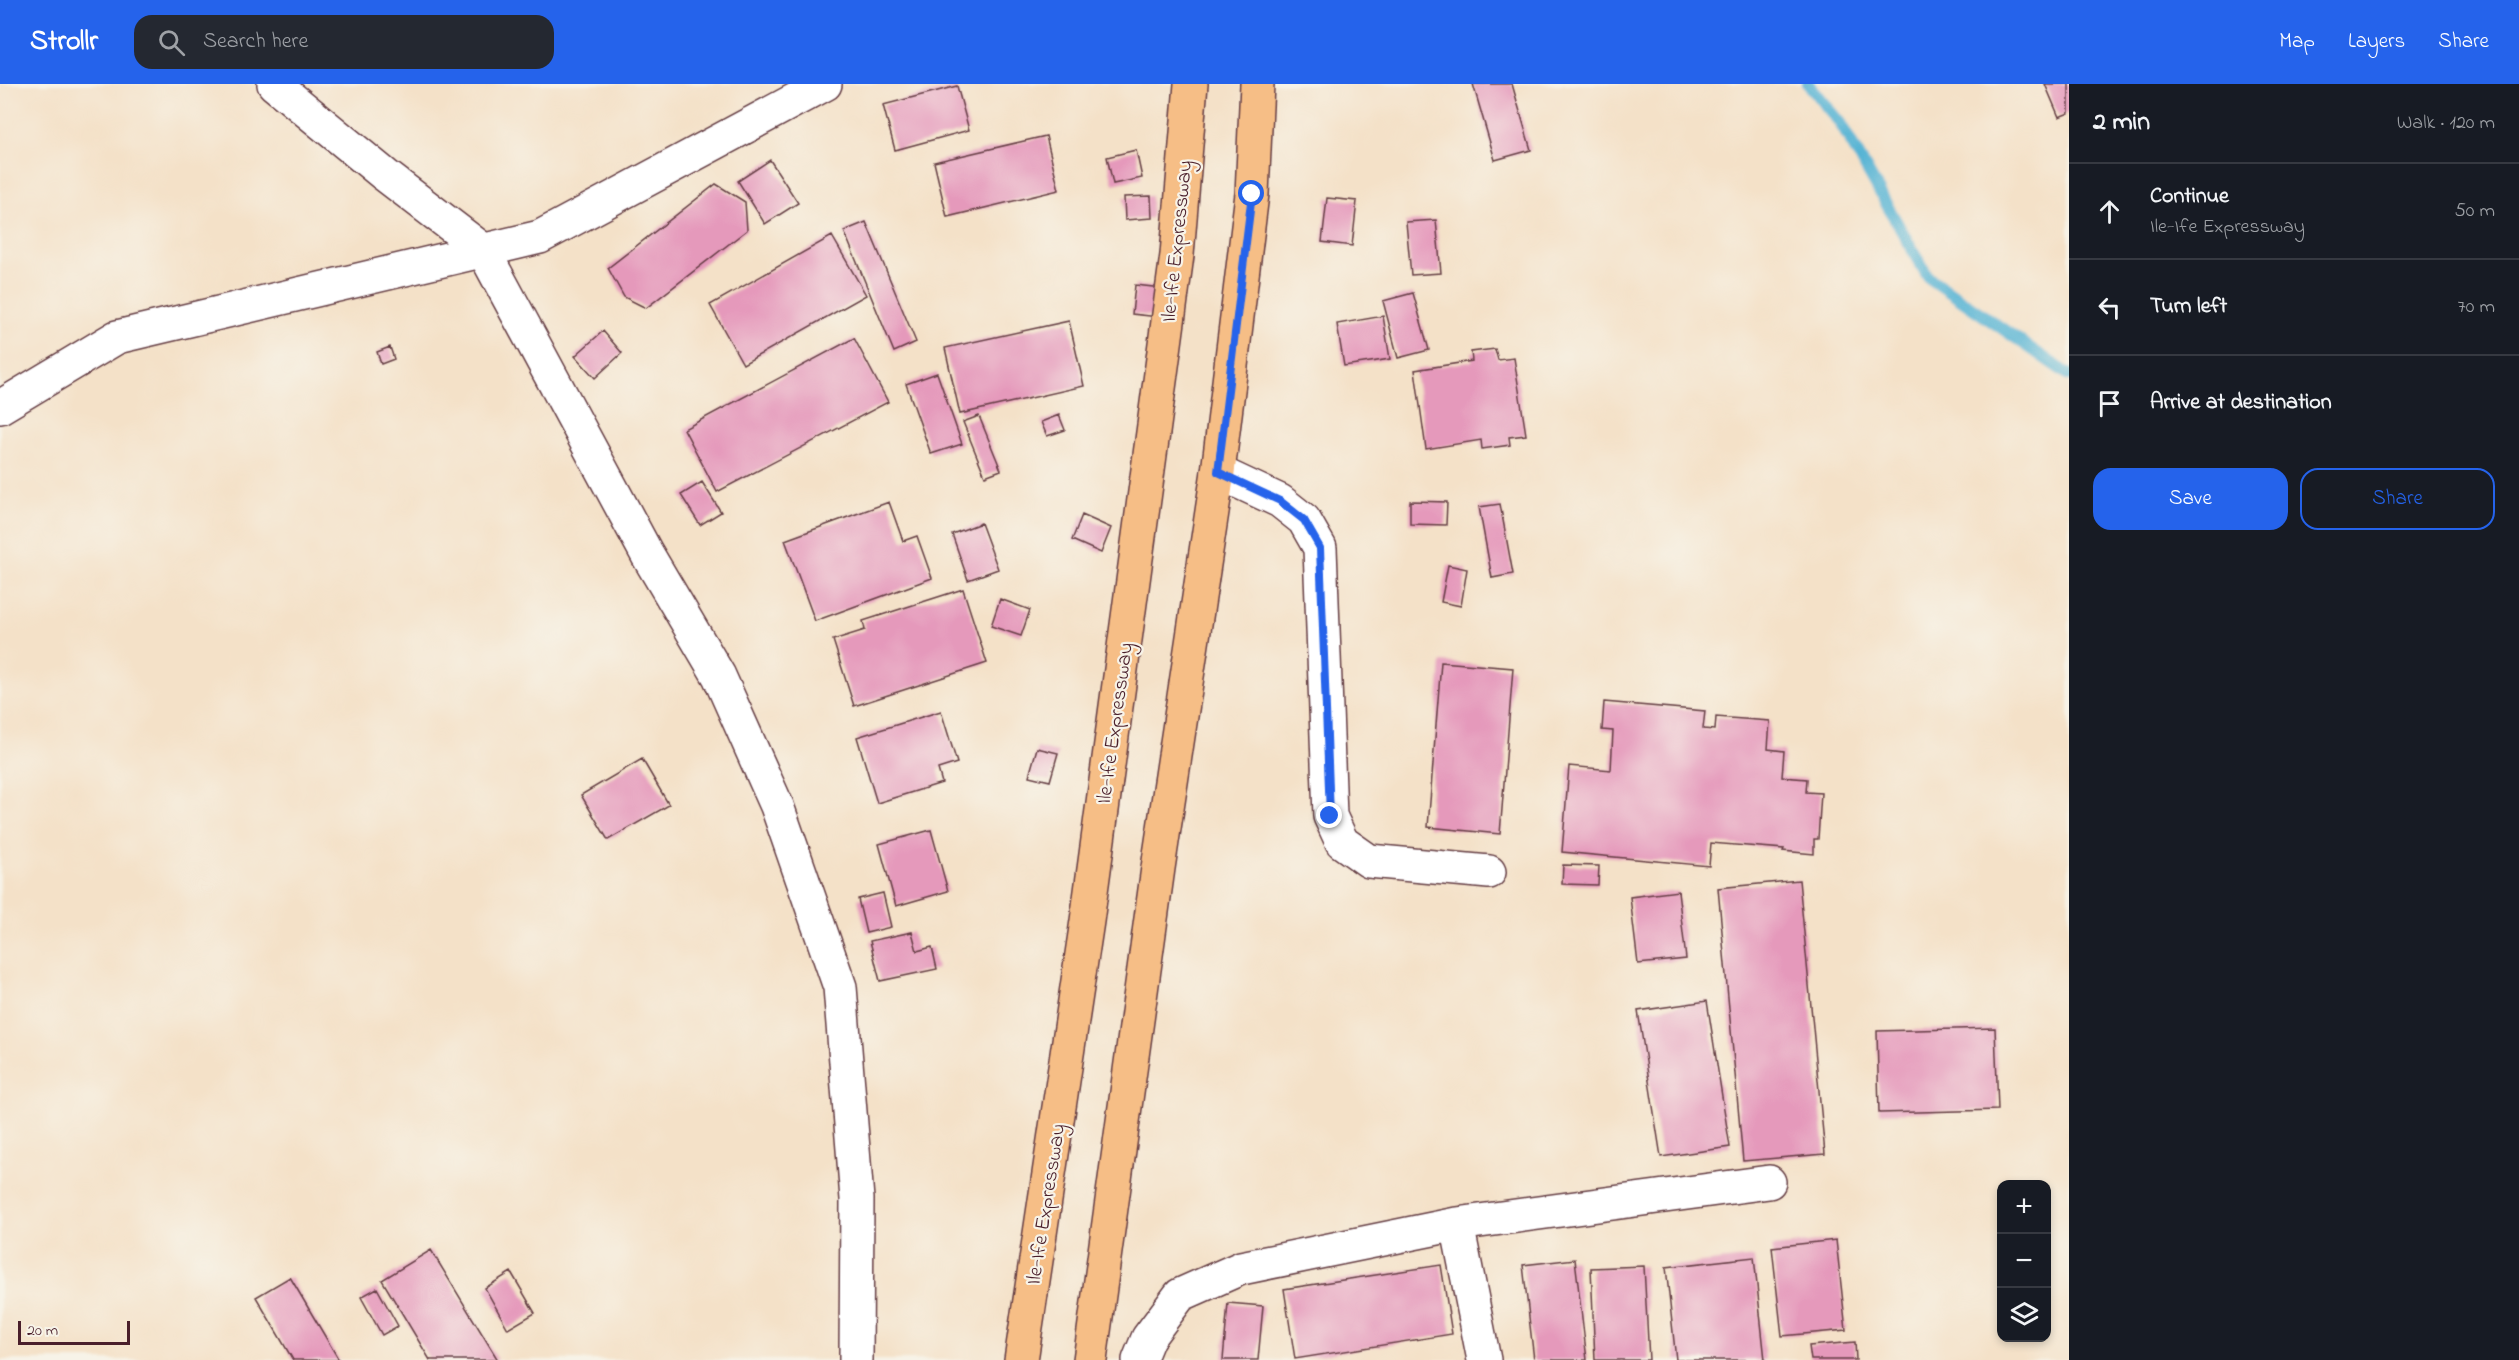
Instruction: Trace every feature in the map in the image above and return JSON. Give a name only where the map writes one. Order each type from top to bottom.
[{"type":"main road","name":"Ile-Ife Expressway","points":[[1021,1360],[1085,933],[1175,267],[1191,84]]},
{"type":"main road","points":[[1090,1360],[1160,856],[1218,472],[1252,194],[1257,84]]},
{"type":"street","points":[[274,84],[385,175],[483,250],[647,554],[719,676],[777,806],[840,987],[857,1199],[856,1360]]},
{"type":"street","points":[[0,407],[117,337],[540,237],[825,84]]},
{"type":"street","points":[[1218,472],[1280,501],[1304,520],[1320,548],[1330,816],[1342,842],[1369,861],[1489,872]]},
{"type":"street","points":[[1139,1360],[1148,1338],[1180,1295],[1241,1268],[1457,1224],[1769,1182]]},
{"type":"street","points":[[1457,1224],[1484,1360]]},
{"type":"building","points":[[1473,84],[1512,84],[1531,150],[1495,160]]},
{"type":"building","points":[[2045,84],[2069,84],[2069,113],[2059,117]]},
{"type":"building","points":[[957,86],[969,130],[895,150],[883,105]]},
{"type":"building","points":[[1046,136],[1059,190],[947,217],[934,162]]},
{"type":"building","points":[[1136,150],[1142,178],[1113,184],[1107,157]]},
{"type":"building","points":[[770,160],[798,203],[765,224],[738,181]]},
{"type":"building","points":[[716,184],[745,202],[747,230],[646,308],[624,297],[608,268]]},
{"type":"building","points":[[1151,196],[1152,218],[1125,220],[1124,197]]},
{"type":"building","points":[[1327,198],[1357,201],[1352,246],[1322,242]]},
{"type":"building","points":[[1436,220],[1441,273],[1411,275],[1406,222]]},
{"type":"building","points":[[866,222],[916,342],[894,352],[844,231]]},
{"type":"building","points":[[832,236],[866,295],[743,364],[710,305]]},
{"type":"building","points":[[1135,285],[1162,288],[1159,317],[1132,314]]},
{"type":"building","points":[[1413,293],[1429,350],[1398,358],[1383,301]]},
{"type":"building","points":[[1383,316],[1390,359],[1344,366],[1337,324]]},
{"type":"building","points":[[1069,321],[1084,386],[960,414],[945,348]]},
{"type":"building","points":[[603,331],[622,353],[595,378],[575,356]]},
{"type":"building","points":[[854,338],[888,402],[717,492],[684,429]]},
{"type":"building","points":[[390,347],[394,359],[381,364],[377,352]]},
{"type":"building","points":[[1495,349],[1498,360],[1514,358],[1526,435],[1509,437],[1510,445],[1482,449],[1481,440],[1426,449],[1415,370],[1472,361],[1471,352]]},
{"type":"building","points":[[937,373],[962,444],[931,454],[906,384]]},
{"type":"building","points":[[1059,415],[1065,430],[1047,436],[1041,422]]},
{"type":"building","points":[[979,416],[1001,470],[985,476],[963,422]]},
{"type":"building","points":[[702,482],[721,512],[700,525],[681,495]]},
{"type":"building","points":[[1410,501],[1447,502],[1446,525],[1410,524]]},
{"type":"building","points":[[889,502],[903,541],[917,536],[932,578],[815,621],[785,540]]},
{"type":"building","points":[[1500,504],[1513,574],[1492,578],[1479,507]]},
{"type":"building","points":[[1082,515],[1111,528],[1101,553],[1072,540]]},
{"type":"building","points":[[981,523],[998,569],[968,580],[952,534]]},
{"type":"building","points":[[1448,565],[1467,569],[1461,606],[1441,602]]},
{"type":"building","points":[[963,589],[987,663],[854,706],[833,640],[865,630],[863,621]]},
{"type":"building","points":[[1000,599],[1030,610],[1021,636],[991,626]]},
{"type":"building","points":[[1441,662],[1513,668],[1500,834],[1428,827]]},
{"type":"building","points":[[1604,702],[1705,711],[1703,729],[1715,730],[1716,717],[1770,721],[1768,749],[1784,751],[1782,777],[1807,779],[1806,792],[1821,793],[1818,839],[1814,839],[1814,854],[1711,843],[1709,866],[1562,852],[1569,766],[1611,770],[1613,731],[1602,730]]},
{"type":"building","points":[[941,711],[957,763],[938,769],[942,783],[877,803],[857,737]]},
{"type":"building","points":[[1037,748],[1058,753],[1050,781],[1029,776]]},
{"type":"building","points":[[642,759],[669,805],[608,840],[581,795]]},
{"type":"building","points":[[931,830],[948,891],[896,906],[879,844]]},
{"type":"building","points":[[1563,865],[1599,866],[1598,885],[1562,884]]},
{"type":"building","points":[[1799,880],[1825,1154],[1743,1161],[1718,888]]},
{"type":"building","points":[[1678,891],[1686,959],[1638,964],[1630,897]]},
{"type":"building","points":[[883,893],[891,927],[866,933],[858,899]]},
{"type":"building","points":[[912,932],[917,951],[932,947],[937,969],[880,981],[870,941]]},
{"type":"building","points":[[1707,1001],[1730,1147],[1661,1157],[1638,1011]]},
{"type":"building","points":[[1995,1028],[1998,1110],[1879,1113],[1877,1031]]},
{"type":"building","points":[[1836,1240],[1846,1330],[1782,1336],[1772,1247]]},
{"type":"building","points":[[431,1250],[498,1360],[430,1360],[382,1280]]},
{"type":"building","points":[[1754,1257],[1765,1360],[1676,1360],[1666,1267]]},
{"type":"building","points":[[1575,1259],[1587,1360],[1534,1360],[1523,1265]]},
{"type":"building","points":[[1441,1265],[1452,1334],[1295,1359],[1284,1289]]},
{"type":"building","points":[[1644,1266],[1649,1360],[1595,1360],[1591,1268]]},
{"type":"building","points":[[511,1272],[535,1313],[508,1329],[485,1288]]},
{"type":"building","points":[[290,1277],[339,1360],[293,1360],[256,1297]]},
{"type":"building","points":[[377,1288],[398,1326],[382,1335],[361,1297]]},
{"type":"building","points":[[1228,1303],[1263,1306],[1258,1360],[1223,1360]]},
{"type":"building","points":[[1855,1342],[1856,1360],[1811,1360],[1809,1346]]},
{"type":"waterway","points":[[1808,84],[1840,123],[1928,277],[2069,375]]},
{"type":"route","points":[[1252,194],[1218,472],[1280,501],[1304,520],[1320,548],[1330,816]]}]
